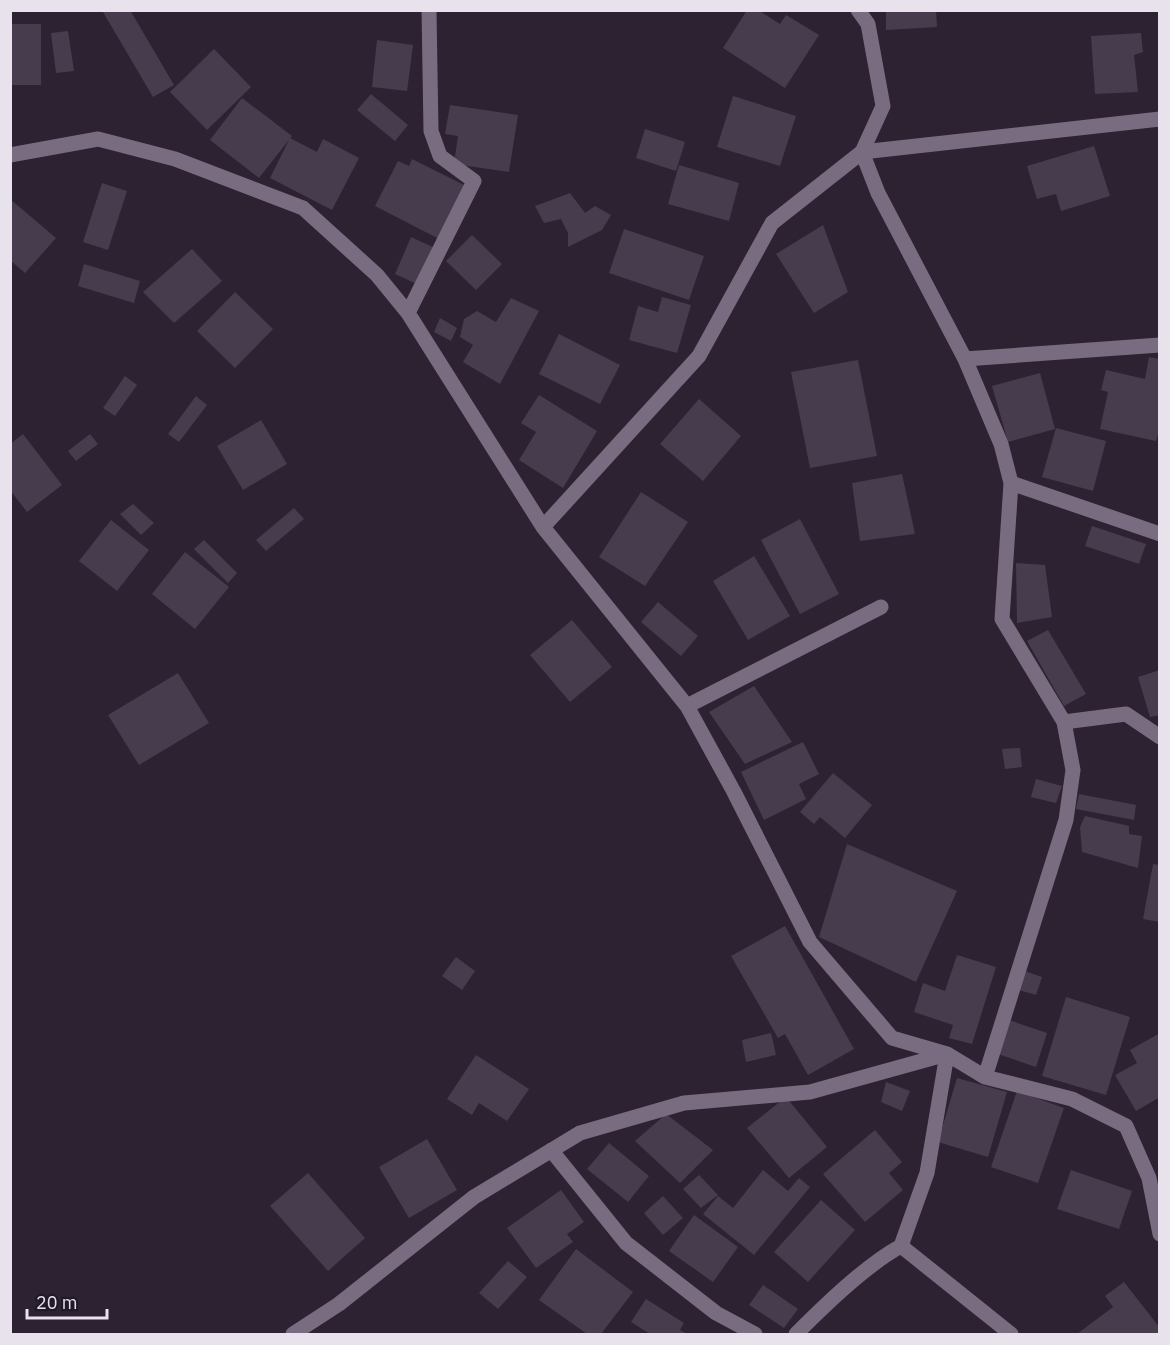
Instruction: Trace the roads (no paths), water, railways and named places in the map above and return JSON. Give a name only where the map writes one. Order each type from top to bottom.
[{"type":"street","points":[[408,313],[474,181],[440,156],[431,130],[429,10]]},
{"type":"street","points":[[543,527],[699,356],[772,223],[862,152],[883,106],[868,24],[858,10]]},
{"type":"street","points":[[862,152],[1160,119]]},
{"type":"street","points":[[10,155],[98,139],[175,159],[303,208],[377,275],[408,313],[543,527],[687,706],[734,792],[810,942],[892,1038],[947,1054],[985,1077],[1072,1099],[1126,1126],[1149,1178],[1160,1234]]},
{"type":"street","points":[[862,152],[878,193],[965,359],[1001,444],[1011,483],[1002,619],[1064,722],[1073,770],[1066,820],[985,1077]]},
{"type":"street","points":[[965,359],[1160,345]]},
{"type":"street","points":[[1011,483],[1160,534]]},
{"type":"street","points":[[687,706],[881,607]]},
{"type":"street","points":[[1064,722],[1126,714],[1160,737]]},
{"type":"street","points":[[293,1335],[339,1304],[474,1197],[580,1133],[684,1103],[810,1092],[947,1054]]},
{"type":"street","points":[[796,1335],[819,1312],[879,1261],[901,1246],[927,1173],[947,1054]]},
{"type":"street","points":[[551,1150],[626,1244],[716,1313],[755,1335]]},
{"type":"street","points":[[901,1246],[1011,1335]]}]
